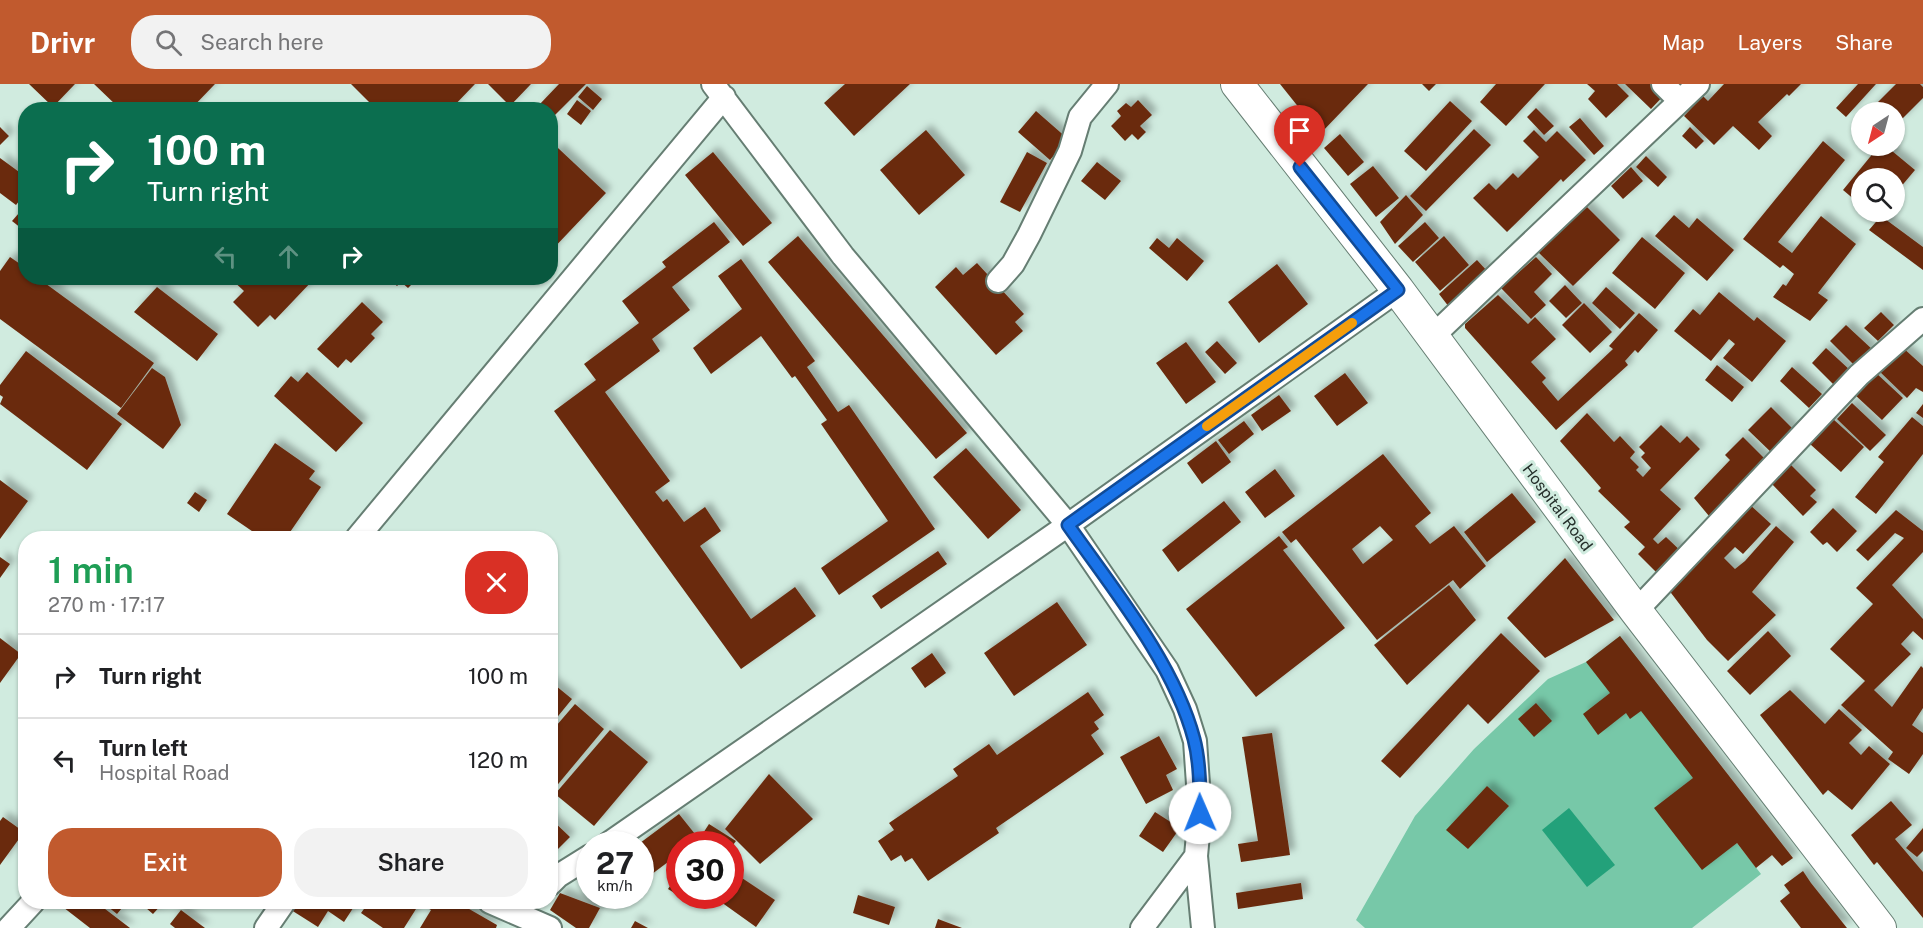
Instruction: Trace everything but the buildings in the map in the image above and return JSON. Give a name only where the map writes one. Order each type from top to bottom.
[{"type":"street","points":[[998,281],[1012,264],[1029,235],[1070,151],[1080,117],[1107,84]]},
{"type":"street","name":"Hospital Road","points":[[1237,84],[1398,290],[1636,611],[1880,928]]},
{"type":"street","points":[[1663,84],[1680,101]]},
{"type":"street","points":[[1432,336],[1698,84]]},
{"type":"street","points":[[363,531],[719,91],[843,256],[1068,525],[1167,670],[1185,709],[1195,741],[1200,813],[1196,856],[1203,928]]},
{"type":"street","points":[[627,831],[1068,525],[1398,290]]},
{"type":"street","points":[[1636,611],[1859,375],[1923,319]]},
{"type":"street","points":[[1142,928],[1196,856]]},
{"type":"street","points":[[558,876],[576,865]]},
{"type":"street","points":[[9,928],[27,909]]},
{"type":"street","points":[[266,928],[279,909]]},
{"type":"street","points":[[509,909],[536,919]]},
{"type":"shaded area","points":[[1620,636],[1764,822],[1737,843],[1761,874],[1692,928],[1365,928],[1356,920],[1415,816],[1474,749],[1548,679],[1586,662]]},
{"type":"shaded area","points":[[1569,808],[1615,865],[1587,887],[1542,830]]},
{"type":"slow traffic","points":[[1207,426],[1352,323]]},
{"type":"route","points":[[1200,813],[1195,741],[1185,709],[1167,670],[1068,525],[1398,290],[1300,167]]}]
